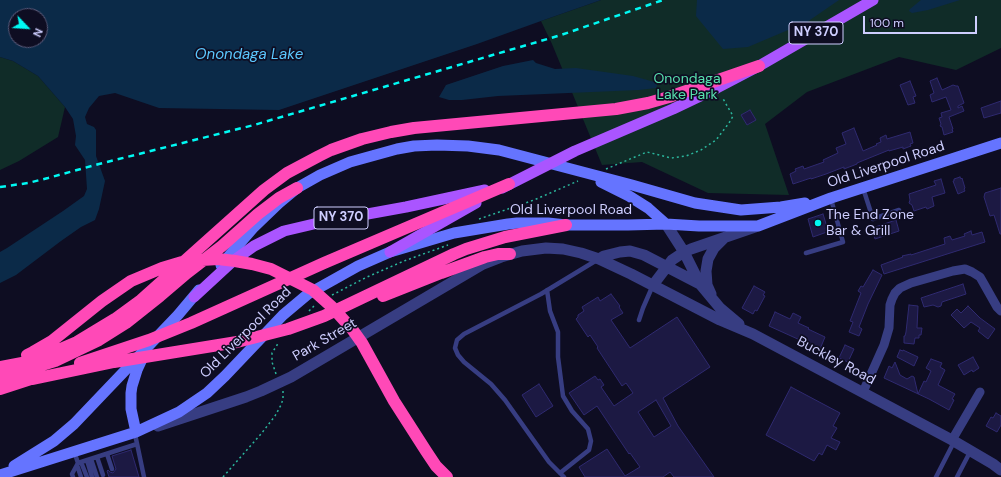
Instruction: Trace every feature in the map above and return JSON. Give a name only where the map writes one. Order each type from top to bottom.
[{"type":"highway","points":[[1,378],[22,363],[77,342],[115,319],[141,300],[264,190],[288,173],[332,150],[362,139],[414,128],[616,109],[648,103],[759,66]]},
{"type":"highway","points":[[1,378],[33,379],[111,358],[324,263],[509,184]]},
{"type":"highway","points":[[1,378],[55,361],[99,340],[126,323],[222,246],[273,202],[297,188]]},
{"type":"highway","points":[[111,358],[161,354],[237,342],[288,329],[324,316],[466,249],[505,236],[566,225]]},
{"type":"highway","points":[[312,320],[336,314],[485,257],[498,254],[510,254]]},
{"type":"highway","points":[[1,378],[33,352],[52,341],[131,281],[162,268],[182,262],[202,260],[235,261],[271,268],[313,290],[332,307],[352,329],[362,343],[414,434],[436,466],[447,477]]},
{"type":"main road","name":"NY 370","points":[[390,252],[509,184],[574,151],[717,88],[759,66],[873,0]]},
{"type":"main road","name":"Old Liverpool Road","points":[[135,432],[179,412],[207,393],[283,315],[308,294],[358,266],[390,252],[454,233],[500,225],[548,223],[566,225],[666,224],[699,226],[758,226],[831,198],[1001,144]]},
{"type":"main road","points":[[194,297],[254,227],[297,188],[320,175],[350,162],[397,149],[414,146],[437,145],[485,147],[512,152],[695,203],[741,210],[781,207],[831,198]]},
{"type":"main road","points":[[583,172],[629,196],[648,208],[666,224]]},
{"type":"main road","name":"NY 370","points":[[0,475],[54,441],[74,424],[194,297],[217,275],[254,246],[284,231],[318,223],[458,197],[509,184]]},
{"type":"main road","name":"NY 370","points":[[135,432],[131,409],[132,386],[137,370],[150,344]]},
{"type":"main road","name":"Park Street","points":[[0,475],[135,432]]},
{"type":"street","points":[[666,224],[684,252],[700,284],[720,308],[753,334]]},
{"type":"street","name":"Old Liverpool Road","points":[[653,285],[672,260],[691,248],[758,226]]},
{"type":"street","points":[[714,300],[707,285],[706,271],[708,259],[714,248],[725,237]]},
{"type":"street","name":"Park Street","points":[[135,432],[261,392],[309,367],[484,264],[510,254],[546,248],[563,249],[599,259],[653,285]]},
{"type":"street","points":[[599,259],[604,256],[620,252],[630,252],[644,255],[700,284]]},
{"type":"street","points":[[863,392],[884,344],[889,328],[890,305],[894,293],[900,288],[911,283],[953,271],[964,270],[972,272],[980,277],[996,307],[1001,311]]},
{"type":"street","name":"Buckley Road","points":[[653,285],[720,320],[753,334],[863,392],[953,441],[1001,470]]},
{"type":"street","points":[[953,441],[980,392]]},
{"type":"lane","points":[[863,188],[873,219],[899,210]]},
{"type":"lane","points":[[806,253],[843,242],[831,198]]},
{"type":"lane","points":[[564,477],[549,462],[505,400],[491,384],[464,362],[458,355],[455,348],[457,340],[464,334],[546,290],[599,259]]},
{"type":"lane","points":[[639,320],[653,285]]},
{"type":"lane","points":[[546,290],[550,311],[558,332],[558,358],[563,396],[572,411],[588,429],[591,441],[588,450],[560,473]]},
{"type":"lane","points":[[135,432],[144,477]]},
{"type":"lane","points":[[936,477],[953,441]]},
{"type":"lane","points":[[72,477],[72,474],[83,462],[137,444]]},
{"type":"lane","points":[[74,451],[92,477]]},
{"type":"lane","points":[[957,477],[970,451]]},
{"type":"lane","points":[[107,454],[112,469]]},
{"type":"lane","points":[[97,457],[100,476]]},
{"type":"lane","points":[[83,462],[100,476]]},
{"type":"lane","points":[[81,477],[83,462]]},
{"type":"lane","points":[[83,462],[87,477]]},
{"type":"green space","name":"Onondaga Lake Park","points":[[601,0],[1001,0],[1001,48],[956,70],[899,57],[807,92],[765,124],[789,195],[708,193],[642,162],[602,165],[541,21]]},
{"type":"green space","points":[[0,57],[13,61],[38,76],[65,107],[58,137],[19,161],[0,170]]},
{"type":"water","name":"Onondaga Lake","points":[[0,0],[601,0],[477,44],[279,110],[159,108],[115,93],[99,96],[89,108],[85,117],[87,124],[94,127],[96,130],[96,156],[105,181],[95,220],[81,227],[16,275],[0,283],[0,252],[84,196],[87,189],[85,160],[75,145],[76,136],[73,119],[65,107],[38,76],[13,61],[0,57]]},
{"type":"water","points":[[697,0],[839,0],[807,22],[748,47],[723,49],[696,16]]},
{"type":"water","points":[[921,0],[960,0],[928,10],[912,13],[909,11]]},
{"type":"water","points":[[533,60],[536,63],[555,69],[576,68],[633,76],[658,83],[656,88],[639,90],[498,96],[462,100],[449,100],[439,97],[446,85],[503,66]]},
{"type":"building","points":[[937,78],[942,90],[953,85],[958,86],[964,103],[958,106],[958,108],[962,106],[964,111],[949,117],[953,132],[944,135],[942,127],[940,126],[941,124],[939,118],[942,117],[941,113],[951,110],[946,97],[932,102],[930,95],[934,93],[930,81]]},
{"type":"building","points":[[910,81],[916,96],[913,97],[915,103],[908,105],[900,85]]},
{"type":"building","points":[[1001,101],[1001,113],[984,118],[981,108]]},
{"type":"building","points":[[750,110],[756,120],[747,125],[741,115]]},
{"type":"building","points":[[854,128],[863,151],[877,145],[876,144],[881,142],[880,138],[886,135],[887,139],[910,132],[913,143],[910,144],[911,146],[903,149],[903,147],[889,150],[844,169],[844,167],[793,184],[790,174],[796,171],[795,169],[803,166],[804,169],[824,162],[823,160],[838,153],[836,148],[846,144],[842,133]]},
{"type":"building","points":[[960,177],[961,179],[962,178],[965,191],[958,194],[953,181],[954,179]]},
{"type":"building","points":[[941,179],[945,193],[932,197],[934,206],[927,209],[926,207],[914,211],[912,205],[909,203],[909,194],[936,185],[934,181]]},
{"type":"building","points":[[1001,188],[1000,234],[994,215],[990,216],[984,197],[985,193]]},
{"type":"building","name":"The End Zone Bar & Grill","points":[[823,214],[827,232],[813,237],[808,219]]},
{"type":"building","points":[[896,220],[899,231],[875,239],[872,228]]},
{"type":"building","points":[[971,231],[972,235],[982,232],[985,242],[884,274],[881,265],[903,257],[902,256],[911,255],[945,244],[944,238],[950,236],[952,240],[965,236],[964,234]]},
{"type":"building","points":[[873,270],[882,275],[859,327],[862,329],[859,336],[849,332],[853,322],[850,321],[861,293],[858,291],[861,286],[863,287]]},
{"type":"building","points":[[963,284],[966,294],[942,302],[941,306],[938,307],[933,305],[924,307],[921,298]]},
{"type":"building","points":[[754,286],[765,292],[763,295],[765,296],[757,311],[755,310],[753,314],[742,308]]},
{"type":"building","points":[[611,294],[620,306],[619,307],[623,313],[611,320],[630,348],[677,317],[710,367],[663,398],[678,426],[714,477],[674,477],[670,472],[663,477],[585,477],[579,467],[607,449],[625,476],[640,467],[630,453],[629,454],[597,406],[584,415],[569,393],[595,376],[598,380],[600,379],[604,385],[601,387],[614,406],[633,393],[626,383],[622,386],[590,335],[588,337],[576,319],[578,315],[584,311],[582,307],[598,297],[600,301]],"holes":[[[656,400],[671,426],[654,437],[638,412]]]},
{"type":"building","points":[[909,305],[918,306],[917,328],[922,328],[921,335],[919,335],[919,338],[915,338],[914,344],[904,343]]},
{"type":"building","points":[[968,306],[980,318],[995,329],[988,339],[978,331],[980,328],[971,322],[964,328],[951,315],[957,309],[961,313]]},
{"type":"building","points":[[775,312],[790,319],[793,313],[801,317],[798,323],[825,337],[820,349],[769,326]]},
{"type":"building","points":[[845,345],[854,349],[848,362],[839,358]]},
{"type":"building","points":[[900,350],[918,357],[914,366],[897,357]]},
{"type":"building","points":[[973,357],[979,368],[964,375],[958,365]]},
{"type":"building","points":[[931,359],[942,363],[940,367],[945,370],[938,385],[955,394],[949,410],[918,394],[931,371],[926,368]]},
{"type":"building","points":[[895,362],[900,375],[907,379],[912,376],[914,377],[918,394],[884,378],[889,366],[892,368]]},
{"type":"building","points":[[539,384],[553,406],[536,417],[522,395]]},
{"type":"building","points":[[791,387],[840,413],[833,426],[837,428],[831,438],[840,442],[836,450],[827,445],[822,455],[819,453],[814,461],[766,435]]},
{"type":"building","points":[[996,413],[1001,416],[1001,425],[997,432],[986,426],[991,417],[993,418]]},
{"type":"building","points":[[131,450],[139,477],[109,477],[107,471],[108,470],[113,473],[116,469],[112,456]]},
{"type":"railway","points":[[0,187],[28,183],[254,125],[561,35],[663,0]]},
{"type":"place","name":"The End Zone Bar & Grill","points":[[818,223]]}]
